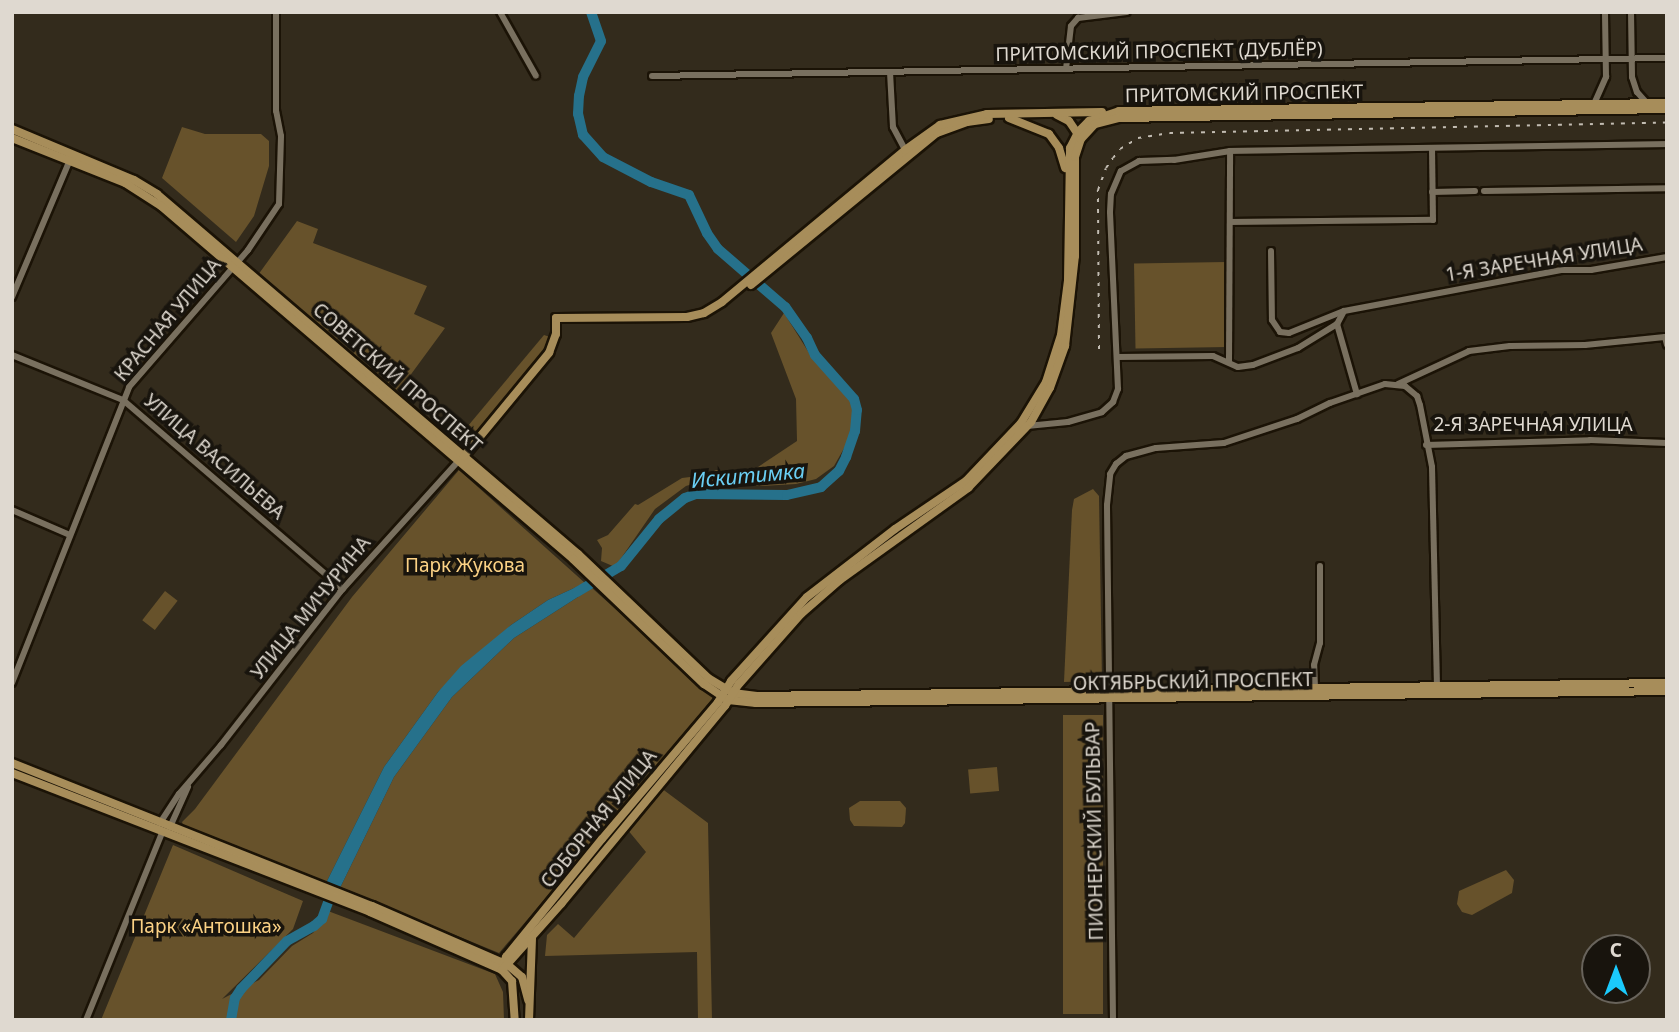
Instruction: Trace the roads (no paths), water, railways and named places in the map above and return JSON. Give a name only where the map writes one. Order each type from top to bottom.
[{"type":"main road","name":"ПРИТОМСКИЙ ПРОСПЕКТ","points":[[1079,135],[1096,117],[1119,115],[1667,103]]},
{"type":"main road","name":"ПРИТОМСКИЙ ПРОСПЕКТ","points":[[1079,135],[1095,124],[1119,115],[1667,109]]},
{"type":"main road","points":[[461,458],[549,353],[556,320],[692,321],[713,314],[940,125],[987,114],[1119,115]]},
{"type":"main road","points":[[1053,114],[1064,117],[1079,135]]},
{"type":"main road","points":[[907,152],[937,133],[954,126],[993,118],[1096,117]]},
{"type":"main road","points":[[1014,118],[1038,128],[1055,142],[1069,186]]},
{"type":"main road","name":"СОВЕТСКИЙ ПРОСПЕКТ","points":[[12,130],[71,157]]},
{"type":"main road","points":[[727,695],[816,589],[895,529],[960,486],[1021,423],[1045,382],[1063,326],[1068,281],[1070,148],[1079,135]]},
{"type":"main road","points":[[727,695],[814,601],[879,550],[968,488],[1027,426],[1050,388],[1067,336],[1075,256],[1075,157],[1079,135]]},
{"type":"main road","name":"СОВЕТСКИЙ ПРОСПЕКТ","points":[[12,138],[146,186],[575,556],[727,695]]},
{"type":"main road","name":"ОКТЯБРЬСКИЙ ПРОСПЕКТ","points":[[727,695],[756,703],[1667,683]]},
{"type":"main road","name":"ОКТЯБРЬСКИЙ ПРОСПЕКТ","points":[[1108,695],[1315,688],[1667,691]]},
{"type":"main road","name":"СОБОРНАЯ УЛИЦА","points":[[504,966],[532,937],[727,695]]},
{"type":"main road","name":"СОБОРНАЯ УЛИЦА","points":[[504,966],[727,695]]},
{"type":"main road","points":[[12,763],[160,823],[166,830]]},
{"type":"main road","points":[[12,773],[371,909],[504,966],[522,977],[528,1000]]},
{"type":"main road","points":[[529,1020],[532,937]]},
{"type":"main road","points":[[504,966],[512,981],[515,1020]]},
{"type":"street","name":"КРАСНАЯ УЛИЦА","points":[[12,683],[129,387],[236,265],[274,212],[281,197],[276,12]]},
{"type":"street","points":[[500,12],[536,76]]},
{"type":"street","points":[[1066,69],[1071,26],[1078,18],[1127,12]]},
{"type":"street","points":[[1594,104],[1605,82],[1605,12]]},
{"type":"street","points":[[1631,12],[1633,82],[1647,103]]},
{"type":"street","name":"ПРИТОМСКИЙ ПРОСПЕКТ (ДУБЛЁР)","points":[[652,76],[1667,58]]},
{"type":"street","points":[[890,72],[890,116],[896,136],[907,152]]},
{"type":"street","points":[[1027,426],[1068,422],[1102,412],[1113,402],[1118,389],[1110,212],[1116,178],[1128,165],[1139,161],[1174,160],[1230,151],[1667,144]]},
{"type":"street","points":[[1231,222],[1433,220],[1432,149]]},
{"type":"street","points":[[1229,362],[1230,151]]},
{"type":"street","points":[[12,297],[71,157]]},
{"type":"street","points":[[1484,191],[1667,188]]},
{"type":"street","points":[[1432,192],[1475,191]]},
{"type":"street","name":"1-Я ЗАРЕЧНАЯ УЛИЦА","points":[[1271,251],[1272,320],[1280,332],[1299,331],[1318,319],[1344,311],[1561,270],[1591,270],[1667,257]]},
{"type":"street","points":[[1117,357],[1213,356],[1238,367],[1272,360],[1337,324],[1344,311]]},
{"type":"street","points":[[1337,324],[1357,394],[1385,384],[1398,383],[1469,351],[1510,346],[1585,345],[1666,337],[1667,345]]},
{"type":"street","name":"УЛИЦА ВАСИЛЬЕВА","points":[[12,355],[123,400],[343,589]]},
{"type":"street","name":"2-Я ЗАРЕЧНАЯ УЛИЦА","points":[[1398,383],[1417,396],[1426,445],[1602,439],[1667,443]]},
{"type":"street","name":"ПИОНЕРСКИЙ БУЛЬВАР","points":[[1113,1020],[1107,505],[1111,474],[1126,456],[1139,452],[1224,443],[1297,419],[1357,394]]},
{"type":"street","points":[[1426,445],[1433,481],[1438,690]]},
{"type":"street","name":"УЛИЦА МИЧУРИНА","points":[[86,1020],[166,830],[189,786],[343,589],[461,458]]},
{"type":"street","points":[[12,510],[70,535]]},
{"type":"street","points":[[1315,688],[1314,664],[1321,643],[1320,566]]},
{"type":"street","name":"УЛИЦА МИЧУРИНА","points":[[160,823],[179,794],[189,786]]},
{"type":"water","points":[[585,583],[592,588],[514,638],[452,697],[394,777],[340,888],[326,883],[384,767],[438,692],[461,666],[511,625],[548,600]]},
{"type":"waterway","name":"Искитимка","points":[[577,592],[621,566],[659,519],[685,498],[696,494],[787,495],[821,487],[839,471],[846,457],[855,431],[857,410],[854,399],[815,355],[807,338],[785,307],[718,249],[707,233],[689,195],[651,182],[603,157],[583,135],[578,114],[579,96],[583,77],[601,41],[591,12]]},
{"type":"waterway","name":"Искитимка","points":[[231,1020],[235,998],[241,989],[287,941],[322,919],[334,886]]},
{"type":"railway","points":[[1099,349],[1098,190],[1113,158],[1120,149],[1138,138],[1170,133],[1667,123]]},
{"type":"park label","name":"Парк Жукова","points":[[465,566]]},
{"type":"park label","name":"Парк «Антошка»","points":[[206,927]]}]
